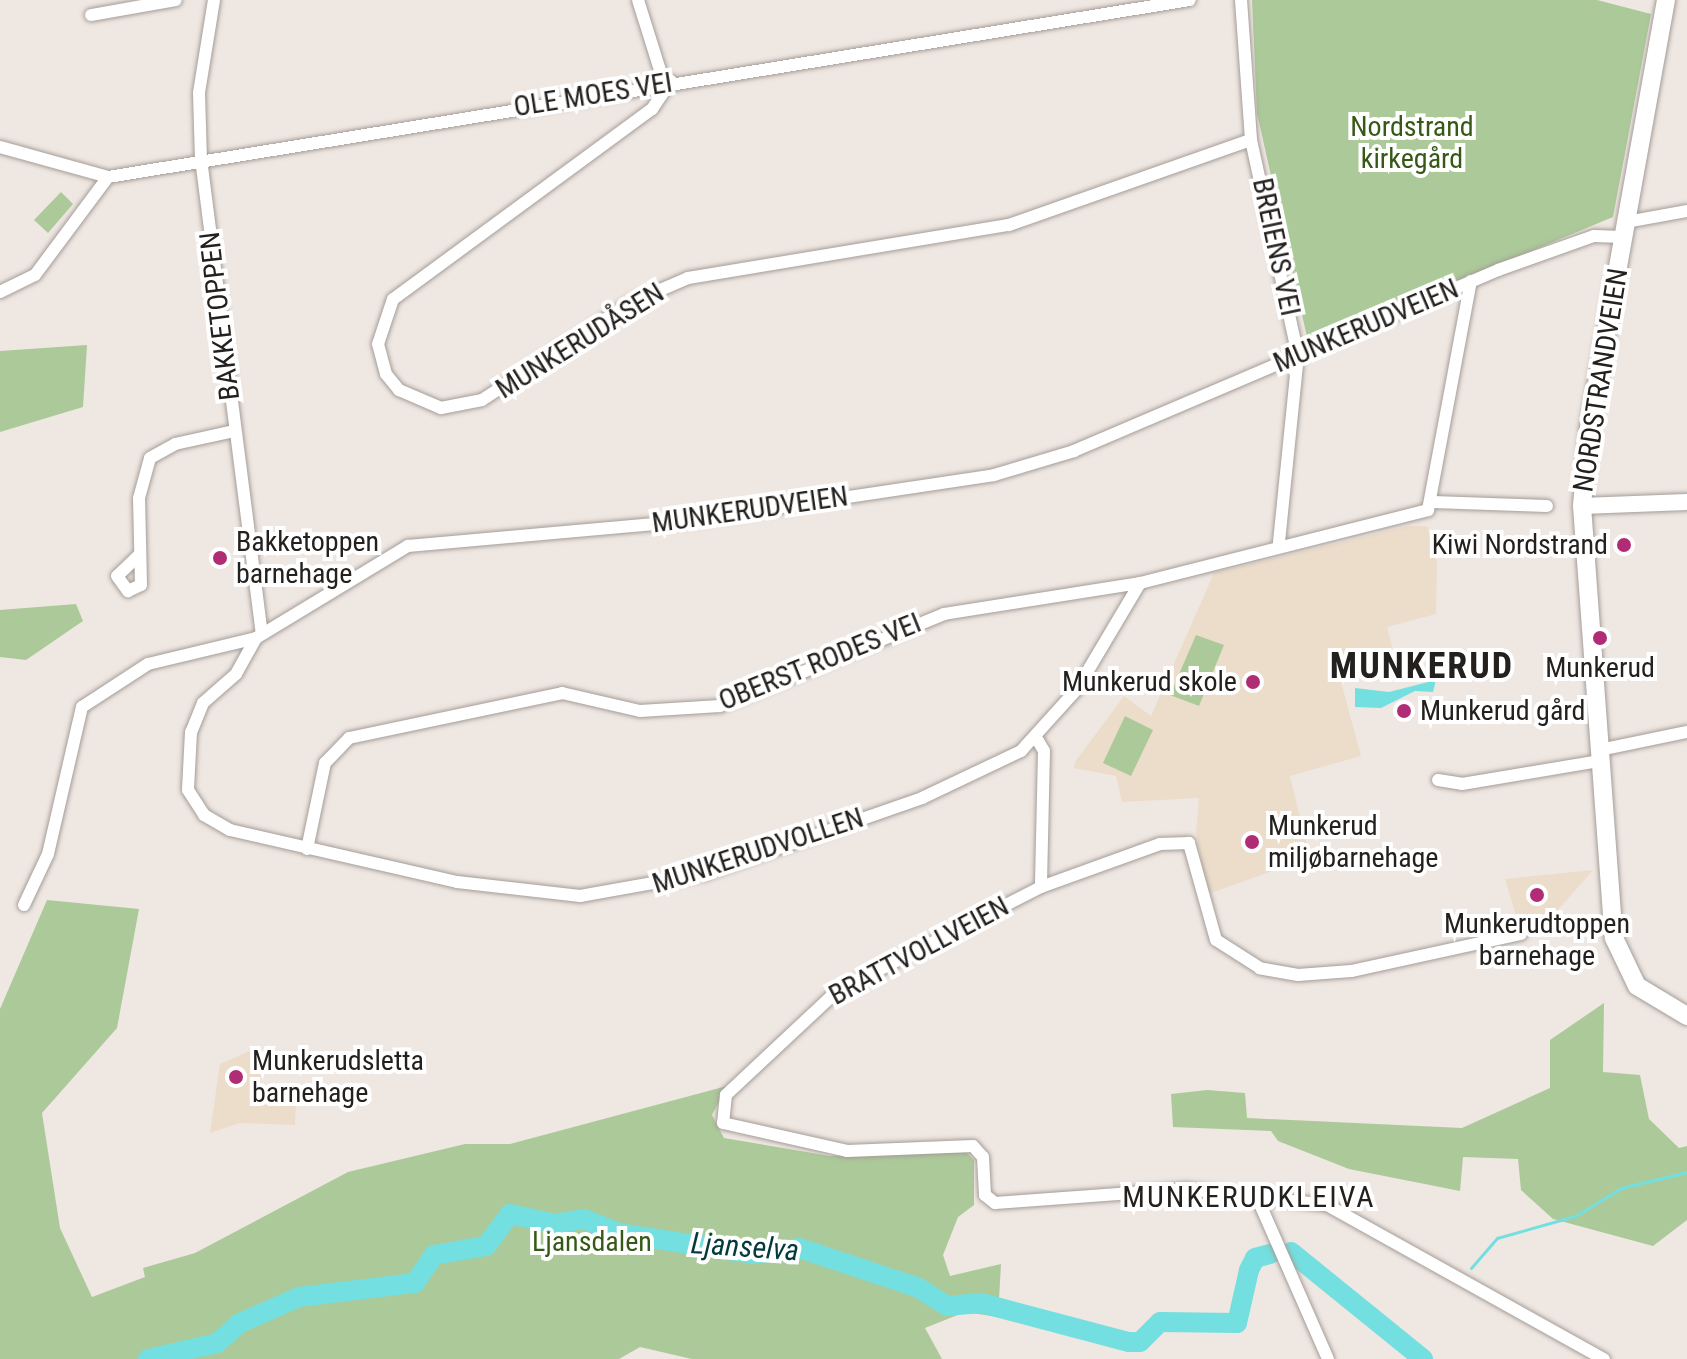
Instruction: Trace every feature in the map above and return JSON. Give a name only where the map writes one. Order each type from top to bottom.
[{"type":"main road","name":"NORDSTRANDVEIEN","points":[[1666,0],[1625,230],[1582,506],[1600,756],[1619,955],[1644,992],[1687,1016]]},
{"type":"street","points":[[91,15],[176,0]]},
{"type":"street","name":"BAKKETOPPEN","points":[[214,0],[199,93],[201,159],[259,635]]},
{"type":"street","points":[[638,0],[667,82]]},
{"type":"street","name":"OLE MOES VEI","points":[[0,147],[108,177],[667,82],[1190,0]]},
{"type":"street","name":"BREIENS VEI","points":[[1241,0],[1251,140],[1298,355],[1279,543]]},
{"type":"street","name":"MUNKERUDÅSEN","points":[[667,82],[652,109],[393,299],[378,344],[386,374],[399,390],[441,408],[477,401],[511,386],[630,303],[688,278],[1009,225],[1251,140]]},
{"type":"street","points":[[0,292],[35,275],[108,177]]},
{"type":"street","name":"MUNKERUDVEIEN","points":[[24,905],[48,854],[80,709],[148,664],[259,635],[422,542],[688,521],[972,480],[1074,451],[1471,281],[1594,236],[1687,211]]},
{"type":"street","points":[[1433,502],[1471,281]]},
{"type":"street","points":[[139,555],[139,498],[150,458],[175,444],[234,431]]},
{"type":"street","name":"OBERST RODES VEI","points":[[307,849],[325,763],[349,738],[562,693],[640,711],[720,706],[919,621],[1140,583],[1279,543],[1397,520],[1433,502],[1547,506]]},
{"type":"street","points":[[1582,506],[1687,502]]},
{"type":"street","name":"MUNKERUDVOLLEN","points":[[259,635],[236,674],[203,703],[187,748],[188,790],[197,808],[221,826],[307,849],[546,897],[643,889],[922,798],[1037,739],[1140,583]]},
{"type":"street","points":[[1438,780],[1462,784],[1600,756],[1687,732]]},
{"type":"street","points":[[1037,739],[1044,751],[1041,887]]},
{"type":"street","name":"BRATTVOLLVEIEN","points":[[1256,1195],[1153,1189],[1001,1204],[985,1195],[983,1157],[973,1146],[847,1151],[733,1131],[723,1123],[722,1106],[763,1055],[836,992],[1041,887],[1113,856],[1189,843],[1216,940],[1260,968],[1298,975],[1351,971],[1521,934]]},
{"type":"street","points":[[1256,1195],[1327,1359]]},
{"type":"street","points":[[1256,1195],[1355,1216],[1604,1359]]},
{"type":"shaded area","name":"Munkerud skole","points":[[1408,526],[1427,526],[1437,563],[1436,614],[1387,627],[1394,655],[1338,671],[1361,756],[1290,776],[1312,866],[1290,865],[1208,894],[1196,833],[1199,798],[1122,802],[1116,776],[1074,768],[1075,762],[1124,696],[1151,716],[1214,573]]},
{"type":"shaded area","points":[[1593,870],[1557,911],[1539,922],[1517,919],[1505,879]]},
{"type":"shaded area","points":[[261,1046],[261,1098],[296,1099],[295,1125],[240,1123],[210,1133],[220,1064]]},
{"type":"green space","name":"Nordstrand kirkegård","points":[[1252,0],[1597,0],[1651,14],[1613,217],[1322,338],[1307,337],[1257,113]]},
{"type":"green space","points":[[61,192],[73,204],[48,233],[34,220]]},
{"type":"green space","points":[[87,345],[83,407],[0,432],[0,351]]},
{"type":"green space","points":[[76,604],[83,621],[26,660],[0,657],[0,610]]},
{"type":"green space","points":[[1196,635],[1224,645],[1199,706],[1170,695]]},
{"type":"green space","points":[[1125,716],[1153,730],[1131,776],[1103,763]]},
{"type":"green space","name":"Ljansdalen","points":[[47,900],[139,909],[117,1028],[42,1113],[60,1228],[92,1297],[145,1277],[143,1268],[195,1253],[348,1172],[465,1144],[510,1144],[727,1086],[712,1115],[724,1138],[830,1156],[966,1152],[974,1160],[974,1205],[958,1217],[943,1255],[950,1276],[1001,1264],[998,1317],[965,1312],[925,1328],[942,1359],[692,1359],[640,1347],[619,1359],[0,1359],[0,1009]]},
{"type":"green space","points":[[1604,1003],[1603,1072],[1640,1075],[1649,1119],[1679,1148],[1687,1146],[1687,1220],[1653,1246],[1553,1219],[1521,1190],[1518,1159],[1463,1157],[1460,1191],[1349,1169],[1278,1141],[1271,1131],[1173,1127],[1171,1094],[1207,1090],[1245,1093],[1247,1118],[1462,1128],[1550,1088],[1550,1040]]},
{"type":"water","points":[[1436,680],[1433,692],[1415,691],[1381,708],[1355,707],[1355,688],[1389,692]]},
{"type":"waterway","points":[[1471,1268],[1497,1238],[1575,1216],[1621,1188],[1687,1172]]},
{"type":"waterway","name":"Ljanselva","points":[[148,1359],[217,1343],[240,1323],[299,1297],[415,1283],[434,1255],[486,1246],[510,1214],[555,1224],[584,1219],[618,1233],[754,1254],[799,1248],[919,1288],[947,1306],[981,1303],[1129,1342],[1140,1342],[1160,1322],[1237,1323],[1249,1270],[1255,1258],[1270,1254]]},
{"type":"waterway","name":"Ljanselva","points":[[1291,1252],[1423,1359]]},
{"type":"place","name":"Kiwi Nordstrand","points":[[1624,545]]},
{"type":"place","name":"Bakketoppen barnehage","points":[[220,558]]},
{"type":"place","name":"Munkerud","points":[[1600,638]]},
{"type":"place","name":"Munkerud skole","points":[[1253,682]]},
{"type":"place","name":"Munkerud gård","points":[[1404,711]]},
{"type":"place","name":"Munkerud miljøbarnehage","points":[[1252,842]]},
{"type":"place","name":"Munkerudtoppen barnehage","points":[[1537,895]]},
{"type":"place","name":"Munkerudsletta barnehage","points":[[236,1077]]},
{"type":"district","name":"MUNKERUD","points":[[1422,667]]},
{"type":"district","name":"MUNKERUDKLEIVA","points":[[1249,1197]]}]
